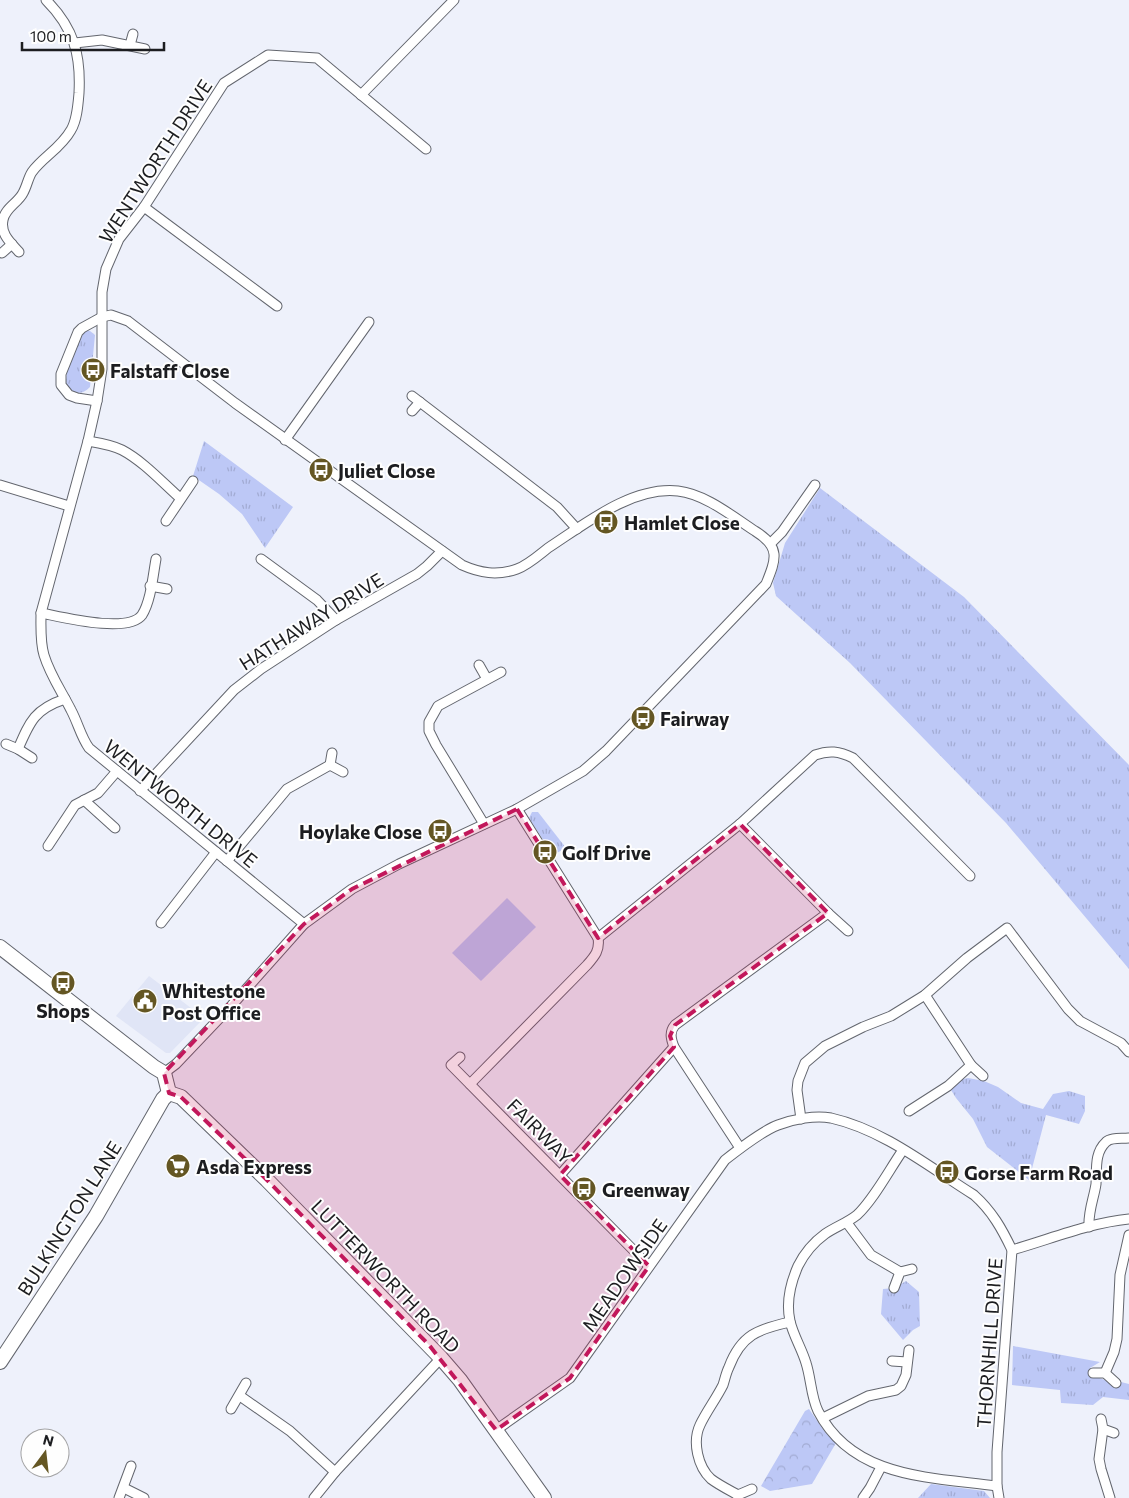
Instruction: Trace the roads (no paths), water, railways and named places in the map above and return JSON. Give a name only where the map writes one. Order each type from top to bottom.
[{"type":"main road","points":[[0,947],[164,1073],[169,1093]]},
{"type":"main road","name":"LUTTERWORTH ROAD","points":[[169,1093],[181,1097],[268,1180],[441,1358],[460,1380],[544,1498]]},
{"type":"main road","name":"BULKINGTON LANE","points":[[0,1362],[96,1216],[163,1100],[169,1093]]},
{"type":"street","points":[[19,252],[6,238],[3,229],[6,211],[23,193],[31,173],[63,141],[71,130],[79,102],[80,65],[75,43],[67,26],[46,0]]},
{"type":"street","points":[[361,95],[454,0]]},
{"type":"street","points":[[130,45],[133,34]]},
{"type":"street","points":[[75,43],[102,40],[145,49]]},
{"type":"street","name":"WENTWORTH DRIVE","points":[[304,924],[89,748],[83,740],[44,655],[41,639],[41,613],[88,441],[97,401],[102,369],[102,292],[106,269],[119,239],[144,207],[224,83],[268,55],[316,58],[426,149]]},
{"type":"street","points":[[144,207],[277,306]]},
{"type":"street","points":[[2,253],[12,244]]},
{"type":"street","points":[[97,401],[70,395],[61,385],[61,374],[78,332],[102,317],[111,315],[128,321],[285,440],[462,565],[478,571],[496,573],[518,568],[577,529],[626,500],[646,493],[678,491],[709,502],[764,536],[772,543],[775,555],[773,567],[766,584],[606,751],[583,771],[517,809],[399,864],[352,889],[304,924],[232,1005],[176,1064],[164,1073]]},
{"type":"street","points":[[285,440],[369,322]]},
{"type":"street","points":[[412,410],[416,399],[557,507],[577,529]]},
{"type":"street","points":[[88,441],[112,447],[132,456],[180,498]]},
{"type":"street","points":[[166,521],[193,481]]},
{"type":"street","points":[[0,485],[69,506]]},
{"type":"street","points":[[772,543],[815,485]]},
{"type":"street","name":"HATHAWAY DRIVE","points":[[140,791],[234,690],[261,669],[336,620],[417,574],[442,551]]},
{"type":"street","points":[[41,613],[102,624],[129,623],[141,617],[147,606],[156,559]]},
{"type":"street","points":[[261,559],[317,600],[336,620]]},
{"type":"street","points":[[150,586],[168,589]]},
{"type":"street","points":[[480,665],[487,679]]},
{"type":"street","points":[[484,824],[436,745],[429,731],[429,722],[438,706],[501,672]]},
{"type":"street","points":[[18,749],[30,722],[37,714],[50,704],[65,699]]},
{"type":"street","points":[[6,744],[32,758]]},
{"type":"street","points":[[598,938],[740,824],[816,755],[825,751],[833,751],[853,758],[970,876]]},
{"type":"street","points":[[330,765],[332,753]]},
{"type":"street","points":[[330,765],[342,772]]},
{"type":"street","points":[[227,861],[286,789],[330,765]]},
{"type":"street","points":[[48,846],[75,805],[98,793],[117,771]]},
{"type":"street","points":[[84,800],[115,828]]},
{"type":"street","points":[[470,1084],[595,956],[599,943],[598,938],[517,809]]},
{"type":"street","points":[[740,824],[848,931]]},
{"type":"street","points":[[161,923],[216,852]]},
{"type":"street","points":[[740,1148],[674,1047],[670,1036],[671,1030],[675,1025],[828,913]]},
{"type":"street","points":[[801,1119],[797,1090],[798,1081],[805,1063],[825,1046],[863,1027],[891,1016],[924,995],[966,958],[1007,928],[1068,1009],[1080,1020],[1121,1043],[1129,1052]]},
{"type":"street","points":[[924,995],[971,1065],[982,1076]]},
{"type":"street","points":[[560,1175],[674,1047]]},
{"type":"street","name":"FAIRWAY","points":[[460,1057],[451,1065],[649,1266]]},
{"type":"street","points":[[909,1112],[922,1109],[971,1065]]},
{"type":"street","name":"THORNHILL DRIVE","points":[[740,1148],[777,1125],[801,1119],[829,1118],[876,1133],[974,1195],[998,1221],[1012,1250],[997,1452],[999,1498]]},
{"type":"street","points":[[1090,1227],[1089,1218],[1096,1185],[1096,1161],[1098,1154],[1106,1142],[1129,1138]]},
{"type":"street","name":"MEADOWSIDE","points":[[496,1430],[570,1378],[725,1160],[740,1148]]},
{"type":"street","points":[[903,1150],[865,1206],[847,1223],[825,1234],[802,1258],[793,1279],[788,1307],[790,1322],[806,1364],[818,1409],[831,1431],[843,1444],[882,1467],[904,1474],[997,1486]]},
{"type":"street","points":[[1012,1250],[1113,1220],[1129,1219]]},
{"type":"street","points":[[847,1223],[871,1255],[900,1272],[912,1269]]},
{"type":"street","points":[[1105,1373],[1117,1339],[1120,1275],[1129,1235]]},
{"type":"street","points":[[894,1288],[900,1272]]},
{"type":"street","points":[[752,1489],[738,1496],[712,1479],[706,1473],[700,1461],[696,1438],[699,1427],[723,1384],[738,1347],[754,1333],[768,1327],[790,1322]]},
{"type":"street","points":[[823,1418],[868,1396],[896,1390],[901,1386],[906,1375],[908,1350]]},
{"type":"street","points":[[314,1498],[335,1472],[441,1358]]},
{"type":"street","points":[[892,1361],[907,1362]]},
{"type":"street","points":[[1093,1373],[1105,1373],[1116,1383]]},
{"type":"street","points":[[231,1409],[246,1383]]},
{"type":"street","points":[[240,1396],[290,1431],[335,1472]]},
{"type":"street","points":[[1101,1419],[1103,1429],[1099,1459],[1110,1498]]},
{"type":"street","points":[[1103,1429],[1114,1433]]},
{"type":"street","points":[[119,1498],[131,1466]]},
{"type":"street","points":[[863,1498],[882,1467]]},
{"type":"street","points":[[124,1488],[144,1498]]},
{"type":"place","name":"Falstaff Close","points":[[93,370]]},
{"type":"place","name":"Juliet Close","points":[[321,470]]},
{"type":"place","name":"Hamlet Close","points":[[606,522]]},
{"type":"place","name":"Fairway","points":[[643,718]]},
{"type":"place","name":"Hoylake Close","points":[[440,831]]},
{"type":"place","name":"Golf Drive","points":[[545,852]]},
{"type":"place","name":"Shops","points":[[63,983]]},
{"type":"place","name":"Whitestone Post Office","points":[[145,1001]]},
{"type":"place","name":"Asda Express","points":[[178,1166]]},
{"type":"place","name":"Gorse Farm Road","points":[[947,1172]]},
{"type":"place","name":"Greenway","points":[[584,1189]]}]
